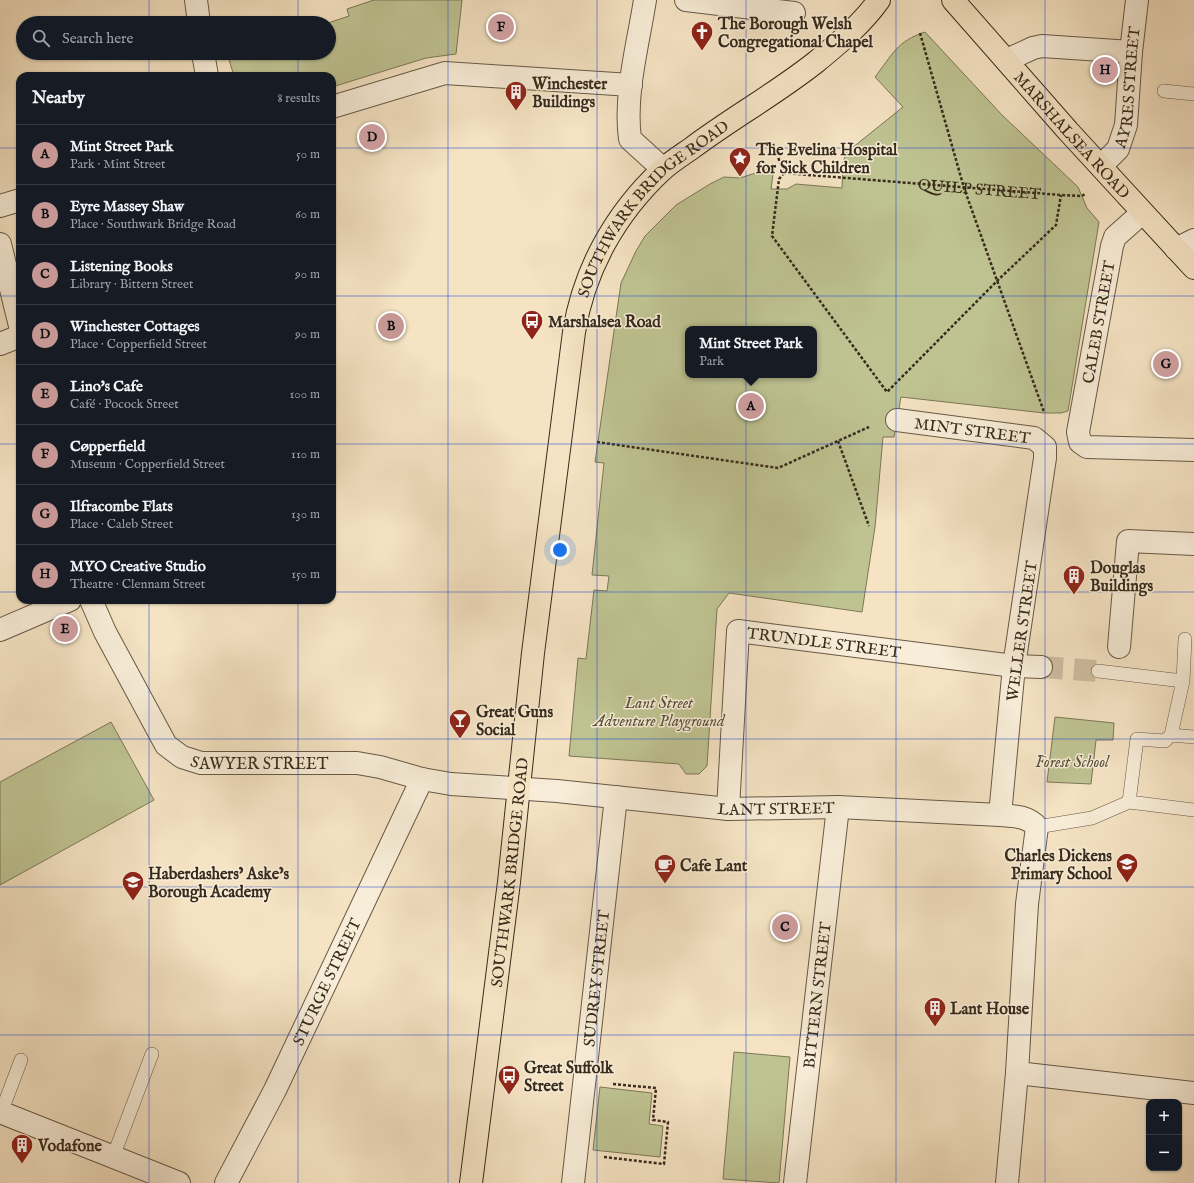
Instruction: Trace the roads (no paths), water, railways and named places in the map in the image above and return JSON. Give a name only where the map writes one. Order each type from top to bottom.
[{"type":"main road","name":"SOUTHWARK BRIDGE ROAD","points":[[471,1183],[519,788],[533,653],[578,308],[590,271],[605,240],[637,196],[663,169],[710,135],[802,73],[845,39],[872,10],[879,0]]},
{"type":"main road","name":"MARSHALSEA ROAD","points":[[953,0],[1142,213],[1185,244],[1194,268]]},
{"type":"street","points":[[196,0],[198,16]]},
{"type":"street","points":[[645,0],[631,85],[628,126],[630,139],[663,169]]},
{"type":"street","points":[[686,0],[794,13]]},
{"type":"street","name":"AYRES STREET","points":[[1101,166],[1118,149],[1126,124],[1131,52],[1137,0]]},
{"type":"street","points":[[1007,60],[1033,48],[1076,48],[1131,52]]},
{"type":"street","points":[[204,60],[206,72]]},
{"type":"street","points":[[336,106],[445,73],[631,85]]},
{"type":"street","points":[[0,206],[16,201]]},
{"type":"street","name":"CALEB STREET","points":[[1142,213],[1115,237],[1112,246],[1078,432],[1080,442],[1087,447],[1194,450]]},
{"type":"street","points":[[0,244],[16,310]]},
{"type":"street","points":[[0,344],[16,338]]},
{"type":"street","name":"MINT STREET","points":[[897,420],[1034,438],[1045,447]]},
{"type":"street","name":"WELLER STREET","points":[[1000,815],[1014,666],[1045,458],[1045,447]]},
{"type":"street","points":[[1119,647],[1128,541],[1194,544]]},
{"type":"street","points":[[0,630],[61,604]]},
{"type":"street","name":"SAWYER STREET","points":[[93,604],[105,632],[166,745],[182,757],[201,763],[357,764],[380,767],[422,779],[451,784],[519,788]]},
{"type":"street","name":"TRUNDLE STREET","points":[[728,809],[738,631],[1014,666]]},
{"type":"street","points":[[1014,666],[1041,667]]},
{"type":"street","name":"STURGE STREET","points":[[226,1183],[275,1090],[422,779]]},
{"type":"street","name":"LANT STREET","points":[[519,788],[728,809],[838,807],[1000,815],[1019,817],[1035,824]]},
{"type":"street","name":"SUDREY STREET","points":[[573,1183],[616,797]]},
{"type":"street","name":"BITTERN STREET","points":[[796,1183],[838,807]]},
{"type":"street","points":[[1006,1183],[1017,1073],[1027,904],[1035,824]]},
{"type":"street","points":[[1017,1073],[1194,1093]]},
{"type":"street","points":[[0,1113],[179,1183]]},
{"type":"lane","points":[[1164,91],[1194,94]]},
{"type":"lane","points":[[1129,802],[1138,739],[1165,741],[1171,735],[1183,681],[1185,639]]},
{"type":"lane","points":[[1098,672],[1183,681]]},
{"type":"lane","points":[[1171,735],[1194,737]]},
{"type":"lane","points":[[1035,824],[1092,818],[1129,802],[1194,810]]},
{"type":"lane","points":[[113,1157],[152,1054]]},
{"type":"lane","points":[[0,1113],[21,1060]]},
{"type":"tunnel","points":[[1041,667],[1098,671]]},
{"type":"place","name":"Cøpperfield","points":[[501,27]]},
{"type":"place","name":"The Borough Welsh Congregational Chapel","points":[[702,52]]},
{"type":"place","name":"MYO Creative Studio","points":[[1105,70]]},
{"type":"place","name":"Winchester Buildings","points":[[516,112]]},
{"type":"place","name":"Winchester Cottages","points":[[372,137]]},
{"type":"place","name":"The Evelina Hospital for Sick Children","points":[[740,178]]},
{"type":"place","name":"Eyre Massey Shaw","points":[[391,326]]},
{"type":"place","name":"Marshalsea Road","points":[[532,340]]},
{"type":"place","name":"Ilfracombe Flats","points":[[1166,364]]},
{"type":"place","name":"Mint Street Park","points":[[751,406]]},
{"type":"place","name":"Douglas Buildings","points":[[1074,596]]},
{"type":"place","name":"Lino's Cafe","points":[[65,629]]},
{"type":"place","name":"Great Guns Social","points":[[460,740]]},
{"type":"place","name":"Cafe Lant","points":[[665,884]]},
{"type":"place","name":"Charles Dickens Primary School","points":[[1127,884]]},
{"type":"place","name":"Haberdashers’ Aske’s Borough Academy","points":[[133,902]]},
{"type":"place","name":"Listening Books","points":[[785,927]]},
{"type":"place","name":"Lant House","points":[[935,1028]]},
{"type":"place","name":"Great Suffolk Street","points":[[509,1096]]},
{"type":"place","name":"Vodafone","points":[[22,1164]]},
{"type":"park label","name":"Lant Street Adventure Playground","points":[[659,711]]},
{"type":"park label","name":"Forest School","points":[[1072,761]]}]
